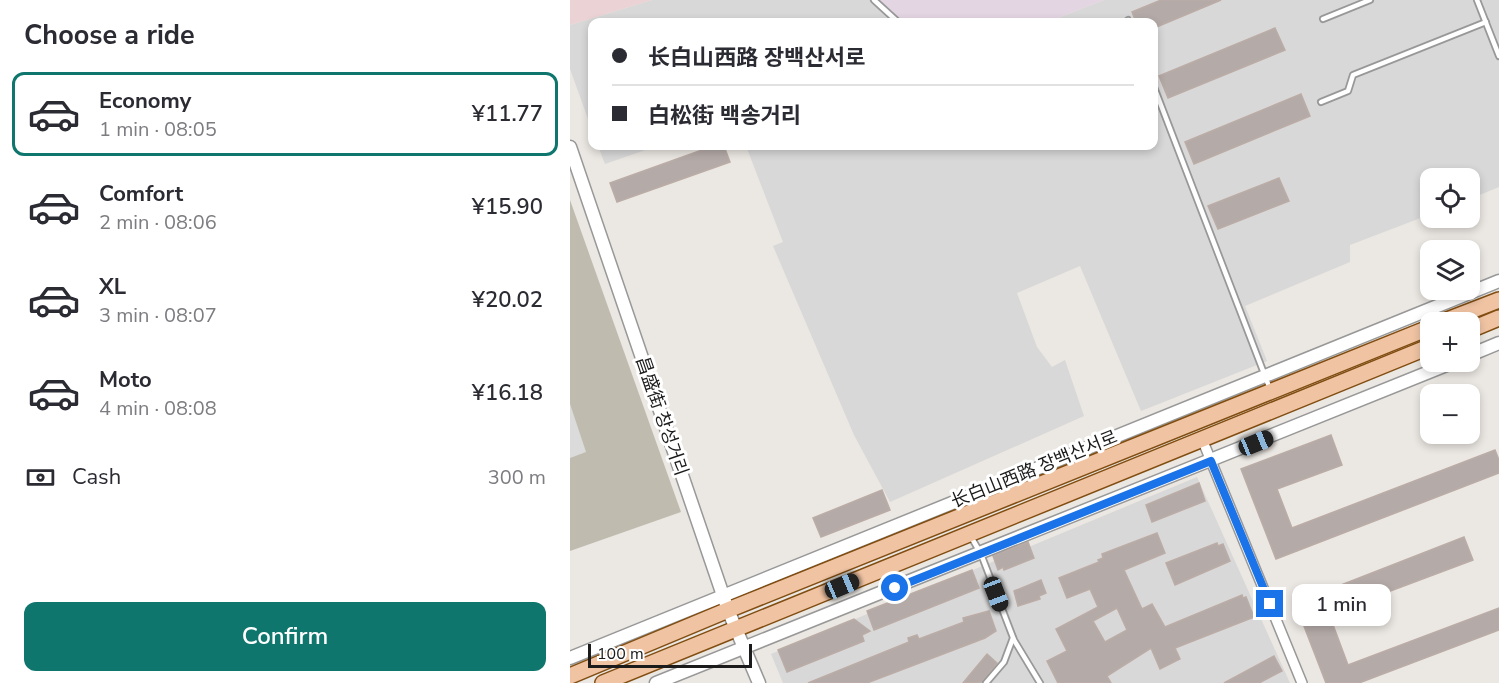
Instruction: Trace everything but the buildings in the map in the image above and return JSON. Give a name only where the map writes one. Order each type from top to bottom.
[{"type":"main road","points":[[1468,312],[1499,300]]},
{"type":"main road","points":[[1480,326],[1499,318]]},
{"type":"main road","name":"长白山西路 장백산서로","points":[[570,676],[725,602],[1271,392],[1420,331]]},
{"type":"main road","name":"长白山西路 장백산서로","points":[[603,683],[1420,350]]},
{"type":"street","name":"昌盛街 창성거리","points":[[570,147],[573,164],[725,602],[759,683]]},
{"type":"street","name":"长白山西路 장백산서로","points":[[570,658],[725,602],[1265,375],[1499,281]]},
{"type":"street","points":[[1480,351],[1499,343]]},
{"type":"street","points":[[656,683],[746,649],[1429,372]]},
{"type":"street","points":[[1202,439],[1302,683]]},
{"type":"lane","points":[[874,0],[894,18]]},
{"type":"lane","points":[[1323,19],[1371,0]]},
{"type":"lane","points":[[1477,0],[1499,56]]},
{"type":"lane","points":[[1321,102],[1348,91],[1353,75],[1486,22]]},
{"type":"lane","points":[[1158,97],[1271,392]]},
{"type":"lane","points":[[969,533],[981,554],[1013,638],[1040,683]]},
{"type":"lane","points":[[986,683],[1004,662],[1013,638]]},
{"type":"shaded area","points":[[570,0],[652,0],[588,18],[570,25]]},
{"type":"shaded area","points":[[652,0],[870,0],[888,18],[593,18]]},
{"type":"shaded area","points":[[870,0],[1104,0],[1057,18],[888,18]]},
{"type":"shaded area","points":[[1104,0],[1499,0],[1499,187],[1480,195],[1480,168],[1420,168],[1420,218],[1350,245],[1350,262],[1245,306],[1267,361],[1141,411],[1080,266],[1017,293],[1037,347],[1052,367],[1065,360],[1084,416],[890,502],[854,435],[773,246],[783,242],[748,150],[1158,150],[1158,18],[1057,18]]},
{"type":"shaded area","points":[[588,20],[588,119],[570,69],[570,25]]},
{"type":"shaded area","points":[[600,150],[645,150],[605,164]]},
{"type":"shaded area","points":[[570,200],[681,512],[570,551]]},
{"type":"shaded area","points":[[570,404],[586,452],[570,458]]},
{"type":"shaded area","points":[[1197,477],[1290,683],[783,683],[771,654]]},
{"type":"route","points":[[895,588],[1211,461],[1270,604]]}]
